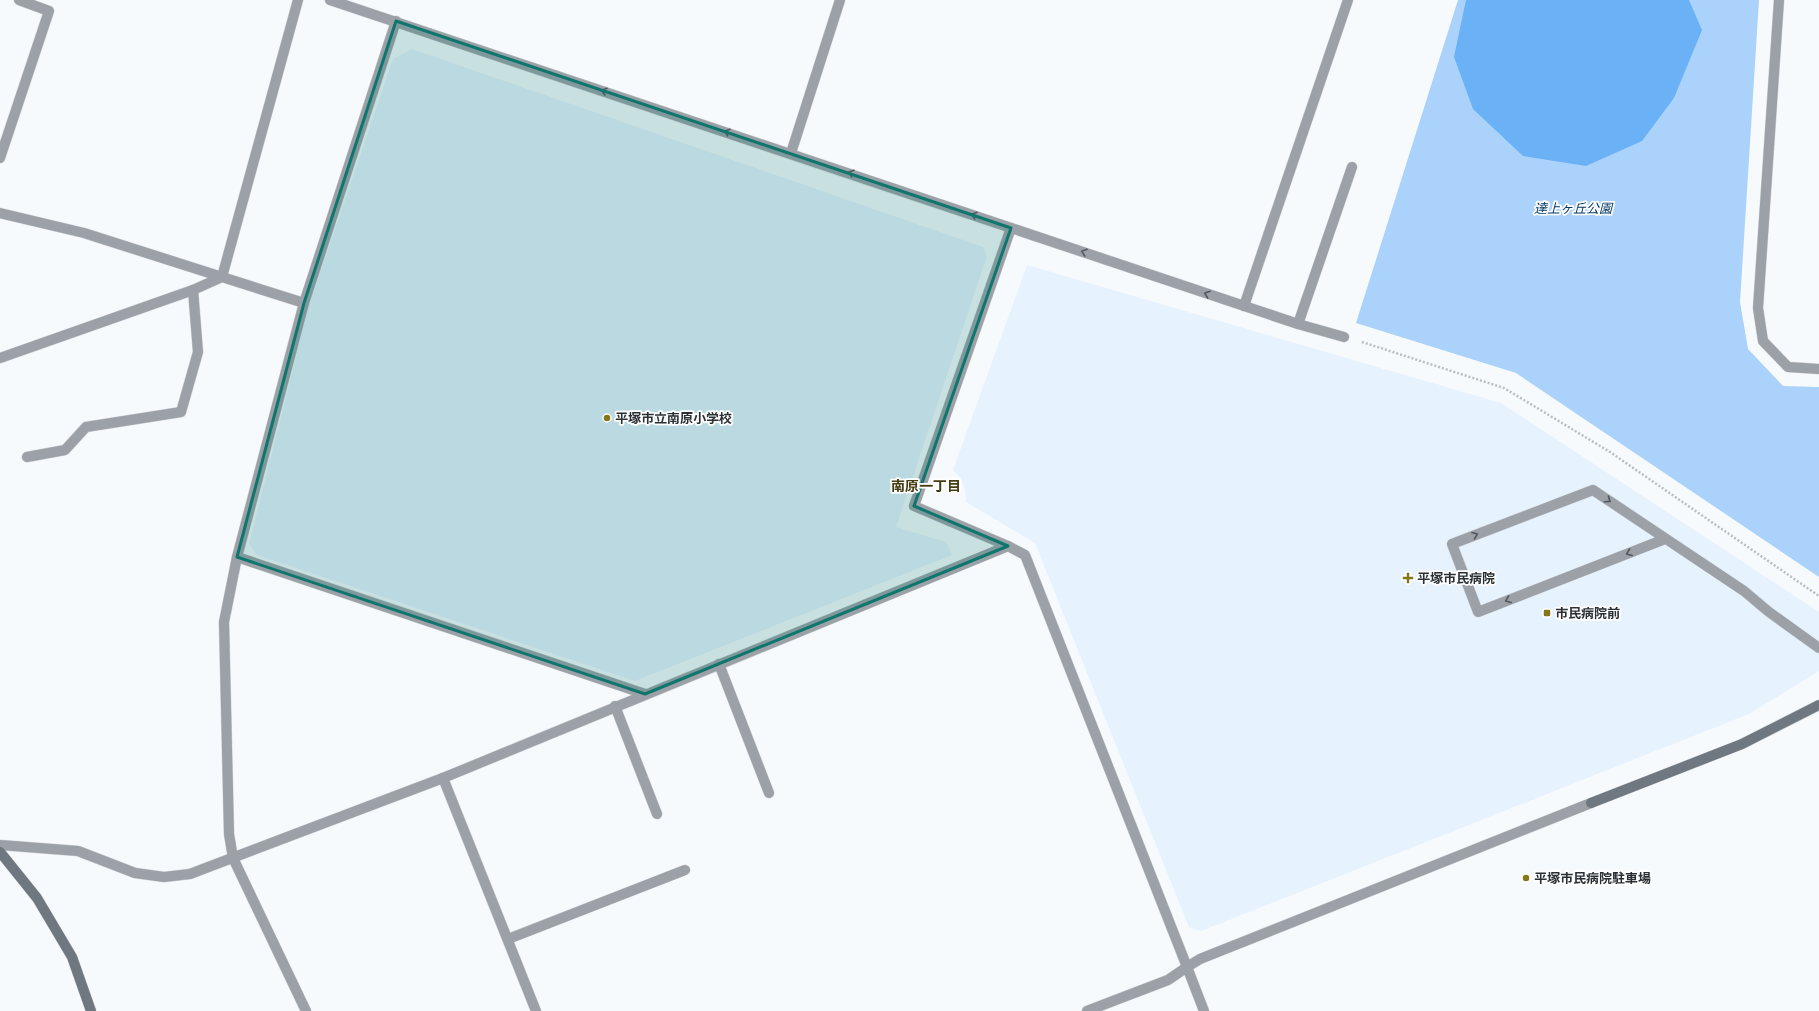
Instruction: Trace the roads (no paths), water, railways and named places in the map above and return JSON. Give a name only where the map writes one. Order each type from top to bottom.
[{"type":"street","points":[[0,158],[50,11],[19,0]]},
{"type":"street","points":[[222,277],[298,0]]},
{"type":"street","points":[[330,0],[791,153],[1298,324],[1344,337]]},
{"type":"street","points":[[791,153],[840,0]]},
{"type":"street","points":[[1244,306],[1348,0]]},
{"type":"street","points":[[1779,0],[1758,308],[1763,342],[1788,367],[1819,369]]},
{"type":"street","points":[[306,1011],[233,858],[230,834],[224,622],[237,558],[304,303],[396,21]]},
{"type":"street","points":[[1298,324],[1352,167]]},
{"type":"street","points":[[0,213],[84,233],[304,303]]},
{"type":"street","points":[[1011,228],[914,506],[1008,546],[1025,555],[1204,1011]]},
{"type":"street","points":[[0,358],[193,290],[222,277]]},
{"type":"street","points":[[27,457],[65,450],[86,427],[181,412],[198,352],[193,290]]},
{"type":"street","points":[[1665,539],[1478,612],[1452,544],[1593,490],[1744,591],[1769,612],[1819,648]]},
{"type":"street","points":[[0,845],[78,851],[135,873],[164,877],[190,874],[443,778],[644,694],[1008,546]]},
{"type":"street","points":[[237,558],[644,694]]},
{"type":"street","points":[[718,664],[769,793]]},
{"type":"street","points":[[1087,1011],[1168,980],[1200,959],[1742,744],[1819,705]]},
{"type":"street","points":[[616,706],[657,814]]},
{"type":"street","points":[[443,778],[536,1011]]},
{"type":"street","points":[[0,852],[37,898],[72,957],[91,1011]]},
{"type":"street","points":[[508,939],[685,870]]},
{"type":"water","points":[[1466,0],[1689,0],[1702,30],[1674,98],[1642,141],[1586,166],[1523,156],[1473,109],[1454,57]]},
{"type":"place","name":"平塚市立南原小学校","points":[[607,418]]},
{"type":"place","name":"平塚市民病院","points":[[1408,578]]},
{"type":"place","name":"市民病院前","points":[[1547,613]]},
{"type":"place","name":"平塚市民病院駐車場","points":[[1526,878]]},
{"type":"district","name":"南原一丁目","points":[[926,486]]},
{"type":"park label","name":"達上ヶ丘公園","points":[[1573,208]]}]
